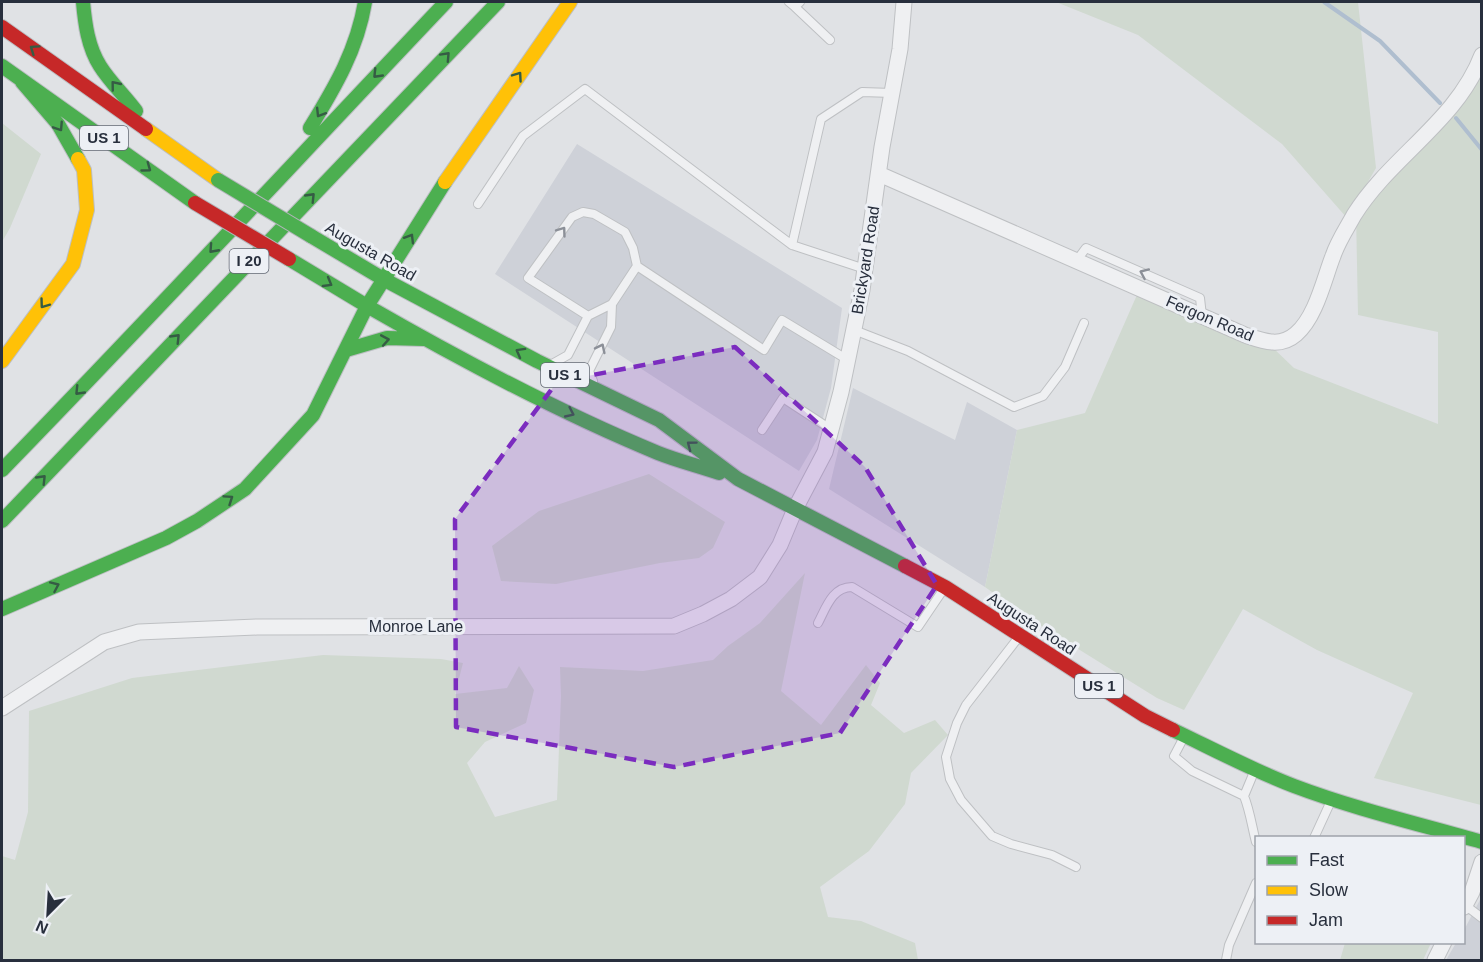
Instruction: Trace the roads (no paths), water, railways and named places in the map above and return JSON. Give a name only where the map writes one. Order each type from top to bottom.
[{"type":"main road","points":[[83,2],[86,30],[92,51],[101,68],[134,107],[150,132]]},
{"type":"main road","points":[[281,175],[350,60],[358,42],[365,2]]},
{"type":"main road","name":"I 20","points":[[2,470],[156,311],[281,175],[446,2]]},
{"type":"main road","name":"I 20","points":[[2,521],[498,2]]},
{"type":"main road","points":[[2,609],[166,537],[197,521],[245,489],[313,415],[368,306],[445,182],[570,2]]},
{"type":"main road","name":"Augusta Road","points":[[2,27],[218,180],[385,280],[548,366],[659,420],[738,479],[945,586],[1145,716],[1254,770],[1331,799],[1461,836]]},
{"type":"main road","name":"Augusta Road","points":[[2,66],[195,203],[424,339],[519,389],[659,453],[738,479]]},
{"type":"main road","points":[[2,361],[73,264],[87,210],[84,170],[58,124],[22,82]]},
{"type":"main road","points":[[346,350],[387,338],[424,339]]},
{"type":"main road","name":"Augusta Road","points":[[1465,837],[1482,842]]},
{"type":"street","name":"Brickyard Road","points":[[795,509],[825,452],[848,360],[900,49],[904,2]]},
{"type":"street","name":"Fergon Road","points":[[879,174],[1245,335],[1278,343],[1299,332],[1318,299],[1333,254],[1356,213],[1385,175],[1451,108],[1465,89],[1482,55]]},
{"type":"street","name":"Monroe Lane","points":[[2,708],[105,642],[138,632],[257,627],[674,626],[731,599],[760,577],[780,545],[795,509]]},
{"type":"street","points":[[1465,904],[1472,892],[1482,862]]},
{"type":"street","points":[[1435,960],[1443,944]]},
{"type":"lane","points":[[795,3],[830,40]]},
{"type":"lane","points":[[478,204],[523,136],[585,89],[792,245],[865,269]]},
{"type":"lane","points":[[792,245],[821,120],[862,92],[892,93]]},
{"type":"lane","points":[[588,316],[528,279],[572,217],[583,212],[594,214],[625,232],[633,248],[637,266],[764,350],[782,320],[848,360]]},
{"type":"lane","points":[[548,366],[568,355],[588,316],[612,304],[637,266]]},
{"type":"lane","points":[[596,390],[590,371],[611,327],[612,304]]},
{"type":"lane","points":[[854,330],[908,351],[1014,407],[1043,396],[1065,368],[1084,323]]},
{"type":"lane","points":[[762,430],[783,398],[832,430]]},
{"type":"lane","points":[[818,623],[834,594],[843,587],[852,587],[918,627],[945,586]]},
{"type":"lane","points":[[1021,635],[966,705],[957,723],[946,757],[950,779],[961,801],[992,836],[1011,844],[1052,855],[1076,867]]},
{"type":"lane","points":[[1184,736],[1174,756],[1192,771],[1244,796]]},
{"type":"lane","points":[[1254,770],[1244,796],[1255,836]]},
{"type":"lane","points":[[1314,836],[1331,799]]},
{"type":"lane","points":[[1226,960],[1229,945],[1255,887]]},
{"type":"lane","points":[[1465,907],[1482,918]]},
{"type":"waterway","points":[[1324,2],[1380,41],[1440,103]]},
{"type":"waterway","points":[[1456,118],[1482,150]]}]
